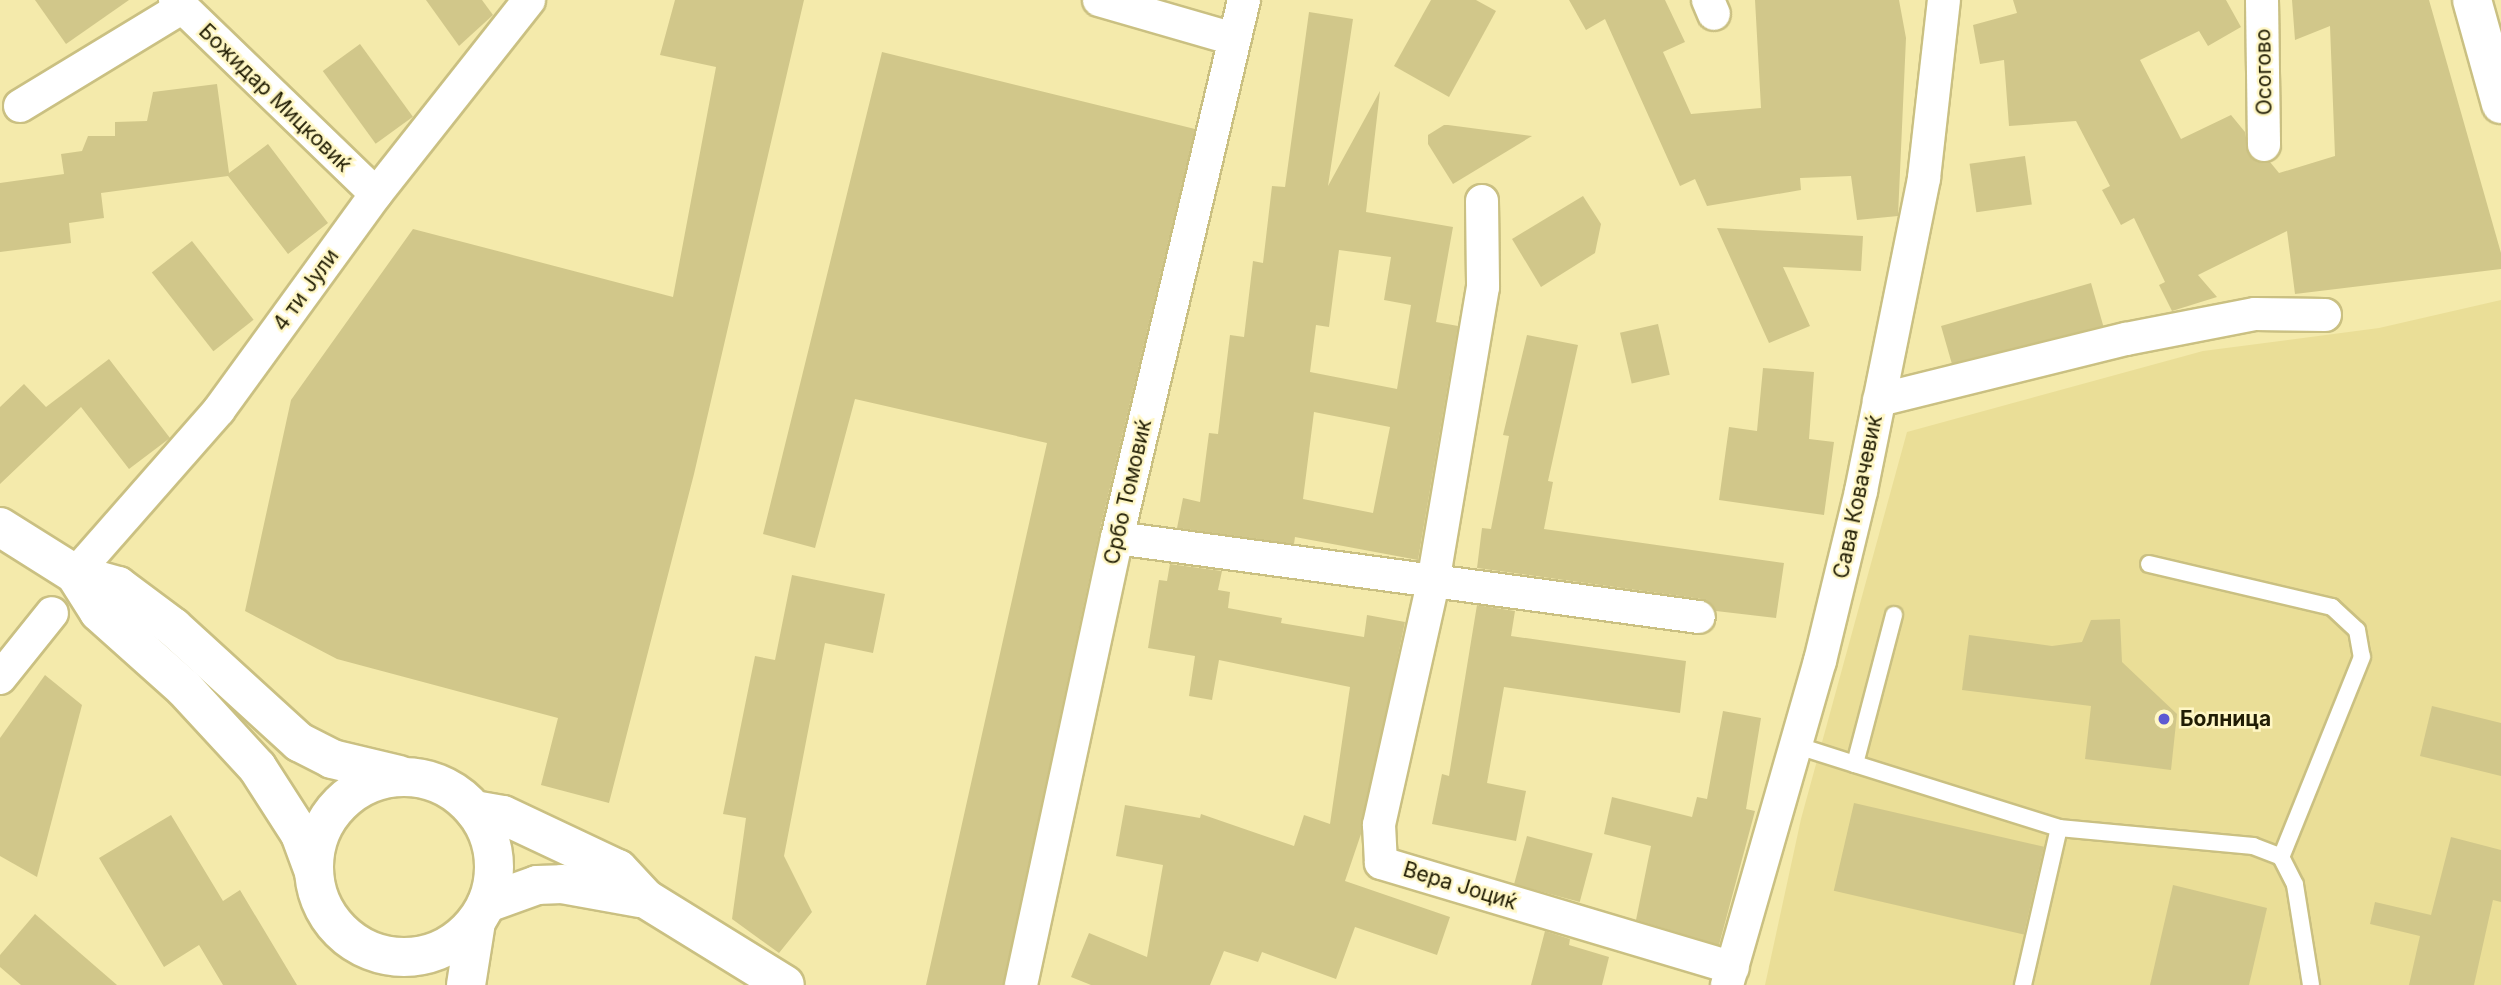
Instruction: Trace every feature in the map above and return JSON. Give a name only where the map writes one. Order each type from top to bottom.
[{"type":"main road","points":[[2472,0],[2501,104]]},
{"type":"main road","points":[[0,527],[75,574],[118,586],[151,611],[299,742],[366,770],[444,786],[474,810],[493,855],[466,985]]},
{"type":"main road","points":[[75,574],[99,612],[184,688],[257,768],[300,834],[327,913],[395,985]]},
{"type":"main road","points":[[314,872],[315,851],[332,811],[366,785],[408,777]]},
{"type":"main road","points":[[474,810],[503,815],[618,869],[646,899],[785,985]]},
{"type":"main road","points":[[357,944],[399,957],[421,955],[460,937],[481,912],[537,885],[562,884],[646,899]]},
{"type":"street","name":"4 ти Јули","points":[[75,574],[219,410],[376,194],[529,0]]},
{"type":"street","points":[[1099,0],[1234,39]]},
{"type":"street","name":"Србо Томовиќ","points":[[1021,985],[1117,538],[1244,0]]},
{"type":"street","name":"Сава Ковачевиќ","points":[[1730,976],[1821,661],[1879,400],[1924,178],[1944,0]]},
{"type":"street","name":"Осогово","points":[[2262,0],[2264,145]]},
{"type":"street","name":"Божидар Мицковиќ","points":[[178,4],[376,194]]},
{"type":"street","points":[[20,106],[178,4]]},
{"type":"street","name":"Вера Јоциќ","points":[[1482,201],[1483,287],[1433,583],[1379,825],[1381,863],[1730,976]]},
{"type":"street","points":[[1879,400],[2242,317],[2325,315]]},
{"type":"street","points":[[1117,538],[1699,617]]},
{"type":"street","points":[[0,678],[52,613]]},
{"type":"lane","points":[[2149,564],[2332,607],[2357,629],[2362,656],[2281,857]]},
{"type":"lane","points":[[1854,764],[1894,615]]},
{"type":"lane","points":[[1795,745],[2059,828],[2253,846],[2281,857],[2295,885],[2311,985]]},
{"type":"lane","points":[[2023,985],[2059,828]]},
{"type":"shaded area","name":"Болница","points":[[2501,300],[2501,985],[1765,985],[1801,819],[1907,432],[2203,351],[2379,328]]},
{"type":"building","points":[[35,0],[129,0],[66,44]]},
{"type":"building","points":[[426,0],[482,0],[493,15],[459,46]]},
{"type":"building","points":[[675,0],[804,0],[694,474],[609,803],[541,785],[558,718],[337,659],[245,611],[291,400],[413,229],[673,297],[716,67],[660,55]]},
{"type":"building","points":[[1431,0],[1476,0],[1496,11],[1449,97],[1394,66]]},
{"type":"building","points":[[1569,0],[1665,0],[1685,42],[1663,52],[1691,114],[1761,108],[1755,0],[1899,0],[1906,38],[1898,216],[1857,220],[1851,176],[1800,178],[1801,190],[1707,206],[1695,179],[1680,186],[1605,19],[1586,30]]},
{"type":"building","points":[[2013,0],[2226,0],[2241,27],[2208,46],[2199,31],[2140,60],[2181,139],[2231,115],[2245,132],[2249,155],[2270,162],[2279,173],[2335,156],[2330,26],[2295,40],[2292,0],[2429,0],[2501,253],[2501,269],[2295,294],[2287,231],[2198,275],[2217,297],[2172,311],[2159,285],[2165,282],[2134,218],[2121,225],[2102,190],[2110,186],[2076,121],[2009,126],[2004,60],[1980,64],[1973,25],[2017,13]]},
{"type":"building","points":[[1309,12],[1353,19],[1328,186],[1380,91],[1366,212],[1453,227],[1436,322],[1458,326],[1418,560],[1295,537],[1294,544],[1177,528],[1183,498],[1200,502],[1209,433],[1218,434],[1230,335],[1244,337],[1253,261],[1263,263],[1272,186],[1285,187]],"holes":[[[1339,250],[1391,257],[1384,300],[1411,305],[1397,389],[1310,372],[1316,325],[1329,327]],[[1314,412],[1390,427],[1373,513],[1303,499]]]},
{"type":"building","points":[[360,44],[413,117],[376,144],[323,71]]},
{"type":"building","points":[[882,52],[1195,129],[1099,534],[1003,985],[926,985],[1047,443],[855,399],[815,548],[763,534]]},
{"type":"building","points":[[217,84],[229,173],[268,144],[328,223],[288,254],[228,176],[101,193],[104,218],[69,223],[71,243],[0,252],[0,183],[64,174],[61,154],[82,151],[88,136],[115,136],[115,122],[147,121],[153,92]]},
{"type":"building","points":[[1444,125],[1532,136],[1453,184],[1428,144],[1428,135]]},
{"type":"building","points":[[2025,156],[2032,205],[1976,212],[1970,164]]},
{"type":"building","points":[[1583,196],[1601,224],[1595,253],[1541,287],[1512,239]]},
{"type":"building","points":[[1717,228],[1863,236],[1861,271],[1783,267],[1810,326],[1769,343]]},
{"type":"building","points":[[192,241],[254,320],[213,351],[152,272]]},
{"type":"building","points":[[2091,283],[2103,326],[1953,369],[1941,326]]},
{"type":"building","points":[[1658,324],[1670,375],[1632,383],[1620,333]]},
{"type":"building","points":[[1527,335],[1578,345],[1548,481],[1553,482],[1544,529],[1784,563],[1776,618],[1716,611],[1701,599],[1477,568],[1482,528],[1491,529],[1509,436],[1503,435]]},
{"type":"building","points":[[109,359],[170,438],[129,469],[81,407],[0,484],[0,407],[24,384],[46,407]]},
{"type":"building","points":[[1763,368],[1814,372],[1809,439],[1834,442],[1824,515],[1719,500],[1729,427],[1757,431]]},
{"type":"building","points":[[1170,564],[1222,571],[1218,590],[1230,592],[1228,608],[1282,618],[1281,623],[1364,637],[1367,615],[1405,622],[1361,834],[1345,881],[1450,917],[1437,955],[1355,927],[1336,979],[1262,952],[1258,962],[1224,951],[1210,985],[1091,985],[1071,977],[1089,933],[1147,957],[1163,865],[1116,856],[1125,805],[1200,818],[1201,814],[1294,846],[1304,815],[1330,824],[1350,687],[1219,660],[1212,700],[1189,696],[1195,656],[1148,648],[1159,580],[1167,581]]},
{"type":"building","points":[[792,575],[885,594],[873,653],[825,643],[784,856],[812,912],[779,953],[732,919],[746,818],[723,814],[755,656],[775,660]]},
{"type":"building","points":[[1477,605],[1515,611],[1511,636],[1686,661],[1680,713],[1504,687],[1487,783],[1526,791],[1516,841],[1432,824],[1442,774],[1449,776]]},
{"type":"building","points":[[2120,619],[2122,662],[2177,714],[2171,770],[2085,759],[2091,706],[1962,690],[1969,635],[2052,646],[2082,642],[2091,620]]},
{"type":"building","points":[[45,675],[82,705],[37,877],[0,856],[0,738]]},
{"type":"building","points":[[2432,706],[2501,723],[2501,776],[2420,756]]},
{"type":"building","points":[[1723,711],[1761,718],[1746,809],[1755,811],[1719,945],[1636,920],[1651,846],[1604,834],[1612,797],[1692,817],[1697,797],[1707,799]]},
{"type":"building","points":[[1854,803],[2044,847],[2024,935],[1834,891]]},
{"type":"building","points":[[171,815],[223,901],[240,890],[297,985],[223,985],[199,945],[164,967],[99,858]]},
{"type":"building","points":[[1527,836],[1593,854],[1580,902],[1514,884]]},
{"type":"building","points":[[2451,837],[2501,850],[2501,902],[2493,900],[2474,985],[2409,985],[2420,936],[2370,924],[2375,902],[2431,915]]},
{"type":"building","points":[[2173,885],[2267,908],[2249,985],[2150,985]]},
{"type":"building","points":[[35,914],[117,985],[21,985],[0,967],[0,955]]},
{"type":"building","points":[[1545,931],[1570,939],[1569,945],[1609,957],[1602,985],[1531,985]]},
{"type":"place","name":"Болница","points":[[2164,719]]}]
